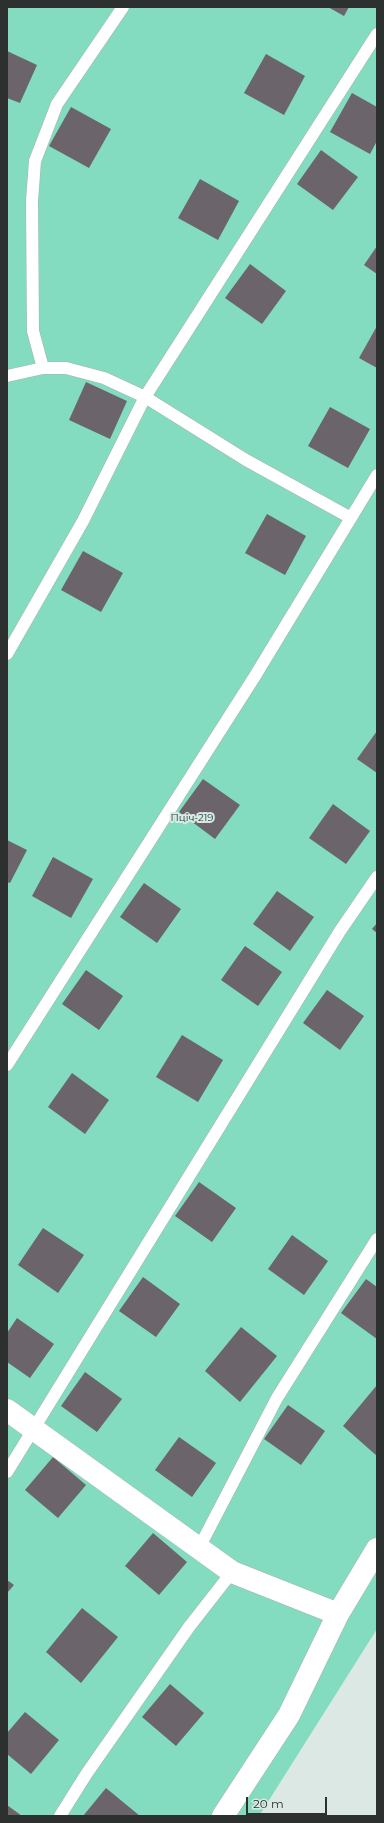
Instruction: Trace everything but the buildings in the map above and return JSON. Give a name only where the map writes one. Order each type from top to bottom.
[{"type":"street","points":[[7,1410],[34,1431],[232,1572],[338,1614]]},
{"type":"street","points":[[223,1816],[289,1715],[338,1614],[377,1549]]},
{"type":"lane","points":[[43,368],[33,331],[32,201],[35,161],[57,104],[124,7]]},
{"type":"lane","points":[[7,654],[83,521],[145,397],[377,34]]},
{"type":"lane","points":[[7,376],[43,368],[66,368],[104,378],[145,397],[246,460],[351,518]]},
{"type":"lane","points":[[7,1065],[255,676],[377,475]]},
{"type":"lane","points":[[7,1472],[34,1431],[328,951],[377,878]]},
{"type":"lane","points":[[199,1548],[277,1398],[377,1239]]},
{"type":"lane","points":[[60,1816],[87,1773],[189,1627],[232,1572]]},
{"type":"green space","name":"Пціч-219","points":[[7,7],[377,7],[377,1629],[259,1816],[7,1816]]}]
